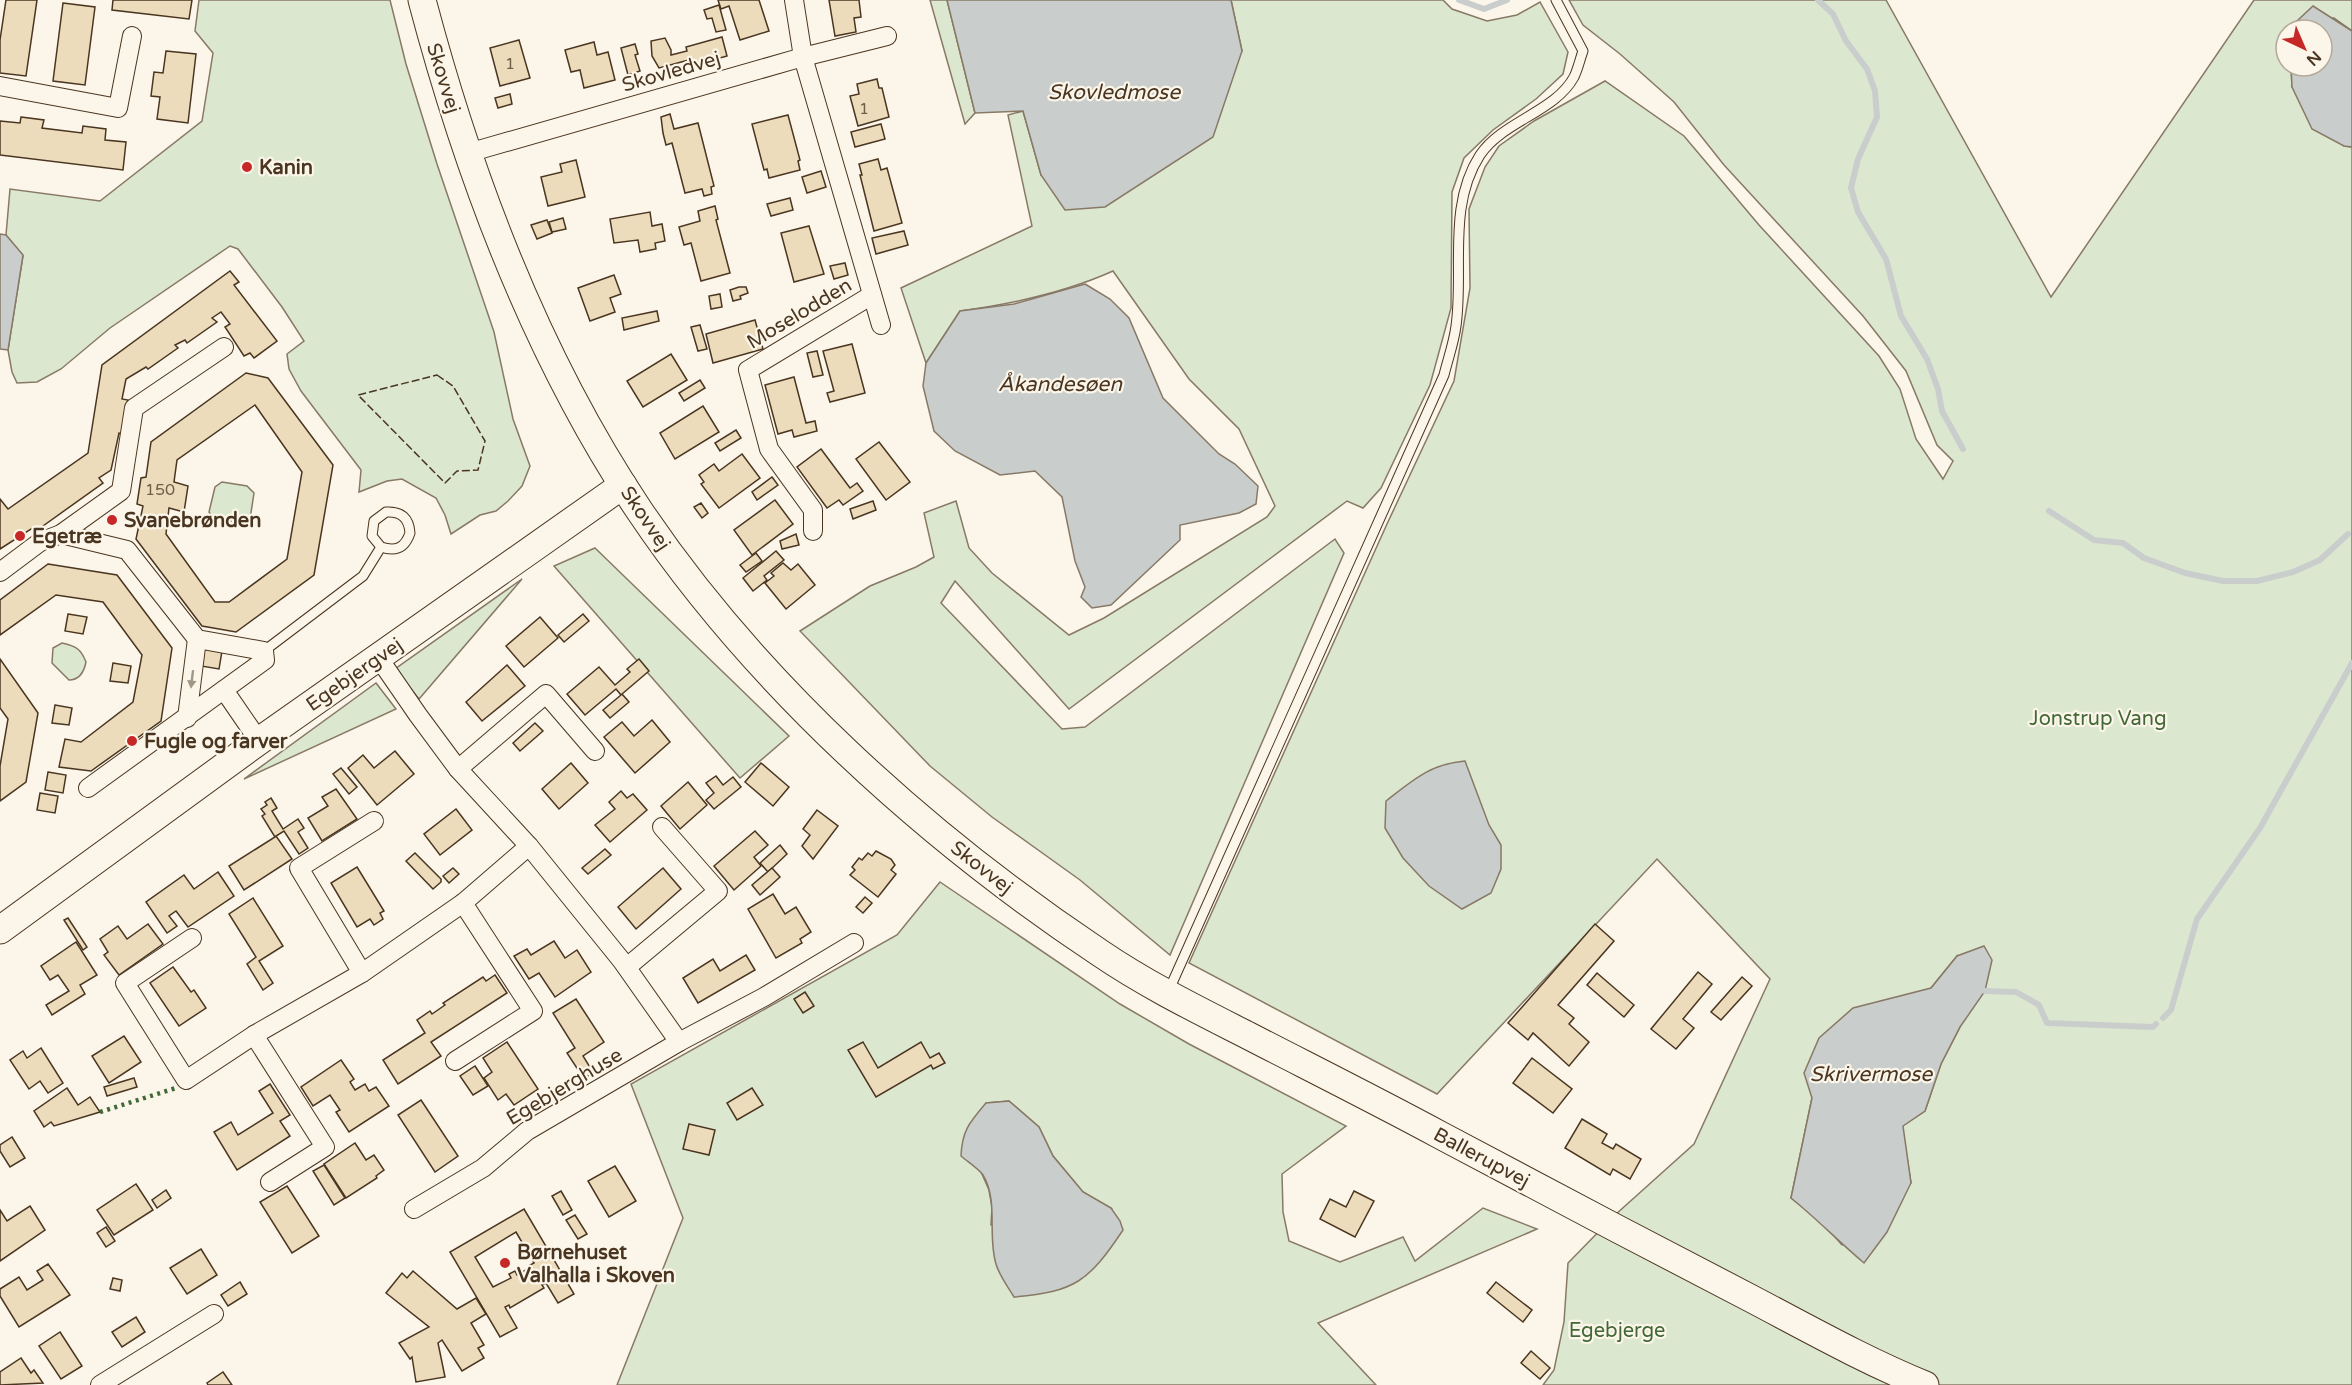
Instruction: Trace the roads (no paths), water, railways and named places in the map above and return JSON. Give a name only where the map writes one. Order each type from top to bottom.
[{"type":"street","name":"Skovvej","points":[[422,0],[468,153],[505,253],[556,365],[623,485],[673,559],[775,678],[874,777],[958,849],[1047,916]]},
{"type":"street","name":"Moselodden","points":[[794,0],[803,57],[881,325]]},
{"type":"street","points":[[0,86],[118,108],[132,36]]},
{"type":"street","name":"Skovledvej","points":[[468,153],[803,57],[887,36]]},
{"type":"street","name":"Moselodden","points":[[813,531],[813,510],[769,449],[748,370],[872,295]]},
{"type":"street","points":[[0,572],[40,542],[61,534],[121,491],[134,408],[224,347]]},
{"type":"street","name":"Egebjergvej","points":[[0,930],[259,741],[623,485]]},
{"type":"street","points":[[61,534],[127,550],[197,639],[264,651],[265,660],[88,788]]},
{"type":"street","points":[[187,718],[197,639]]},
{"type":"street","points":[[378,657],[458,769],[529,846],[627,967],[679,1042]]},
{"type":"street","points":[[224,690],[259,741]]},
{"type":"street","points":[[458,769],[546,693],[595,751]]},
{"type":"street","points":[[362,973],[298,868],[374,821]]},
{"type":"street","points":[[627,967],[717,891],[662,827]]},
{"type":"street","points":[[192,938],[125,983],[186,1080],[254,1035],[362,973],[463,903],[529,846]]},
{"type":"street","points":[[455,1061],[532,1011],[463,903]]},
{"type":"street","name":"Ballerupvej","points":[[1047,916],[1102,955],[1167,994],[1801,1325],[1925,1385]]},
{"type":"street","name":"Egebjerghuse","points":[[414,1209],[483,1168],[527,1131],[679,1042],[764,997],[854,943]]},
{"type":"street","points":[[254,1035],[325,1147],[270,1182]]},
{"type":"street","points":[[100,1385],[214,1314]]},
{"type":"lane","points":[[1167,994],[1444,375],[1456,326],[1461,204],[1469,176],[1480,155],[1499,134],[1559,94],[1574,77],[1583,51],[1556,0]]},
{"type":"lane","points":[[386,512],[401,514],[410,526],[408,540],[396,550],[381,548],[372,536],[374,521],[386,512]]},
{"type":"lane","points":[[264,651],[363,576],[381,548]]},
{"type":"water","name":"Skovledmose","points":[[947,0],[1231,0],[1242,51],[1213,137],[1105,207],[1065,210],[1041,175],[1023,111],[975,113]]},
{"type":"water","points":[[2313,6],[2332,18],[2300,18]]},
{"type":"water","points":[[2334,19],[2352,31],[2352,147],[2344,146],[2312,129],[2292,87],[2292,78],[2334,78]]},
{"type":"water","points":[[0,234],[6,235],[23,255],[8,350],[0,349]]},
{"type":"water","name":"Åkandesøen","points":[[1085,284],[1110,299],[1129,318],[1163,398],[1219,454],[1235,464],[1258,486],[1256,504],[1239,513],[1180,525],[1180,540],[1111,605],[1092,608],[1081,597],[1085,587],[1075,561],[1062,497],[1035,471],[1000,475],[955,451],[934,431],[923,386],[926,363],[960,311],[1014,304]]},
{"type":"water","points":[[1465,761],[1489,825],[1501,845],[1501,869],[1491,893],[1462,909],[1429,886],[1403,858],[1385,828],[1386,801],[1422,774],[1432,769]]},
{"type":"water","name":"Skrivermose","points":[[1984,946],[1992,960],[1985,991],[1960,1027],[1941,1064],[1925,1111],[1903,1126],[1911,1183],[1887,1232],[1864,1263],[1791,1198],[1812,1098],[1804,1073],[1819,1038],[1853,1008],[1931,988],[1957,956]]},
{"type":"water","points":[[1009,1101],[1039,1127],[1053,1156],[1083,1192],[1111,1208],[1123,1230],[1100,1261],[1079,1281],[1052,1292],[1014,1297],[1001,1277],[996,1264],[992,1242],[991,1196],[988,1185],[981,1172],[961,1156],[963,1139],[968,1127],[986,1103]]},
{"type":"waterway","points":[[1459,0],[1484,9],[1507,0]]},
{"type":"waterway","points":[[1818,0],[1833,14],[1846,41],[1867,69],[1875,91],[1877,117],[1858,159],[1851,188],[1858,212],[1886,259],[1901,316],[1927,359],[1938,389],[1942,411],[1963,449]]},
{"type":"waterway","points":[[2049,511],[2094,540],[2123,543],[2144,558],[2185,573],[2223,581],[2257,581],[2293,572],[2320,560],[2348,534]]},
{"type":"waterway","points":[[2163,1018],[2171,1010],[2197,919],[2260,828],[2352,663]]},
{"type":"waterway","points":[[1985,991],[2016,992],[2039,1005],[2047,1023],[2153,1027],[2156,1024]]},
{"type":"place","name":"Kanin","points":[[247,167]]},
{"type":"place","name":"Svanebrønden","points":[[112,520]]},
{"type":"place","name":"Egetræ","points":[[20,536]]},
{"type":"place","name":"Fugle og farver","points":[[132,741]]},
{"type":"place","name":"Børnehuset Valhalla i Skoven","points":[[505,1263]]},
{"type":"park label","name":"Jonstrup Vang","points":[[2098,718]]},
{"type":"park label","name":"Egebjerge","points":[[1617,1330]]}]
